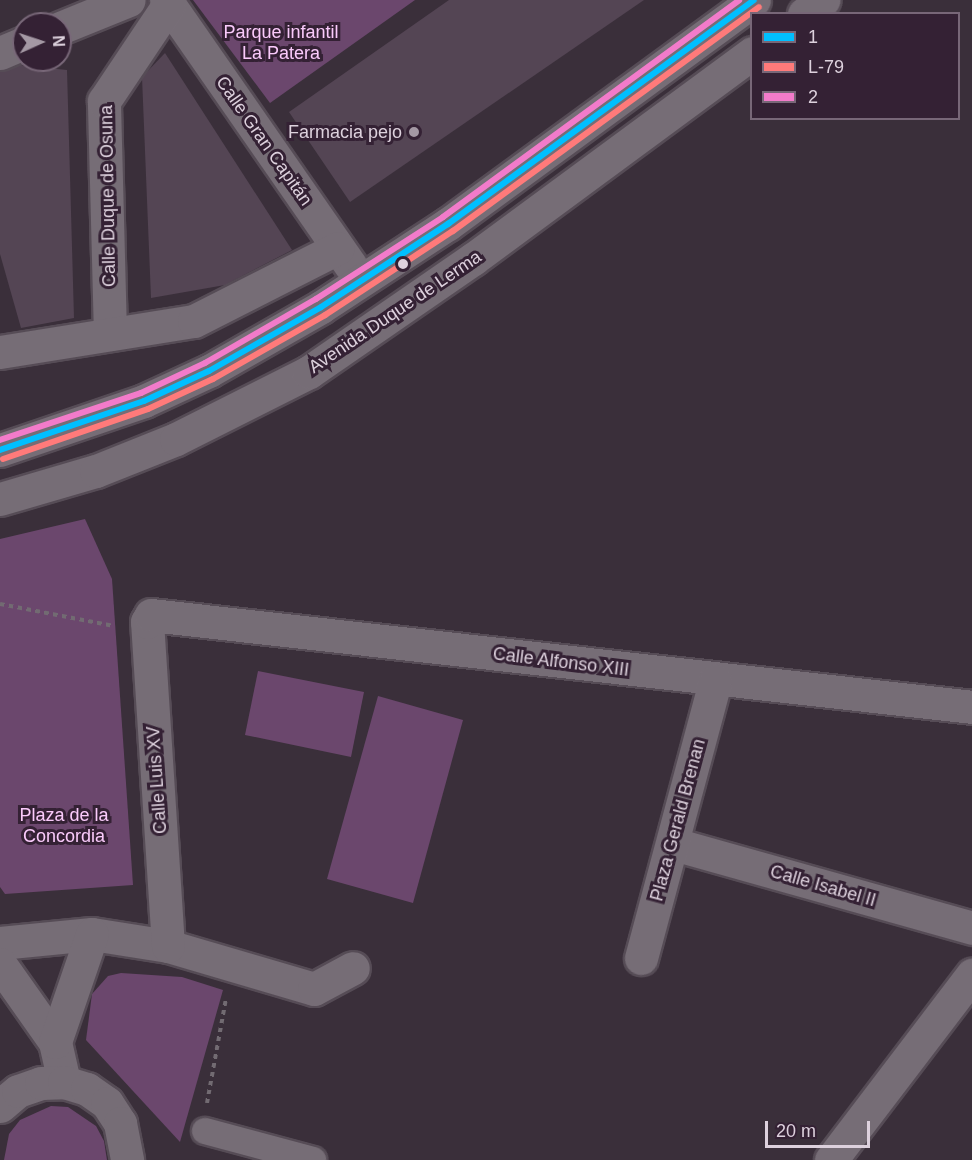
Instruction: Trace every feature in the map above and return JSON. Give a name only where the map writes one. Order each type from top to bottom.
[{"type":"street","points":[[72,23],[129,0]]},
{"type":"street","points":[[0,450],[74,428],[209,371],[362,282],[726,11],[754,0]]},
{"type":"street","points":[[807,12],[823,0]]},
{"type":"street","name":"Calle Gran Capitán","points":[[168,2],[362,282]]},
{"type":"street","name":"Calle Duque de Osuna","points":[[110,334],[104,101],[168,2]]},
{"type":"street","name":"Avenida Duque de Lerma","points":[[0,499],[96,471],[176,439],[309,372],[473,260],[750,54]]},
{"type":"street","points":[[0,352],[194,321],[338,248]]},
{"type":"street","name":"Calle Alfonso XIII","points":[[151,615],[715,681],[972,707]]},
{"type":"street","name":"Calle Luis XV","points":[[151,615],[148,635],[168,946]]},
{"type":"street","name":"Plaza Gerald Brenan","points":[[641,958],[674,844],[715,681]]},
{"type":"street","name":"Calle Isabel II","points":[[674,844],[972,928]]},
{"type":"street","points":[[55,1042],[92,934]]},
{"type":"street","points":[[0,943],[92,934],[168,946],[314,989],[353,968]]},
{"type":"street","points":[[0,964],[55,1042],[64,1082]]},
{"type":"street","points":[[831,1160],[972,975]]},
{"type":"street","points":[[0,1106],[30,1087],[64,1082],[87,1089],[107,1103],[120,1123],[127,1160]]},
{"type":"street","points":[[205,1131],[313,1160]]},
{"type":"path","points":[[0,604],[118,627]]},
{"type":"path","points":[[205,1131],[208,1076],[229,986]]},
{"type":"green space","name":"Parque infantil La Patera","points":[[193,0],[415,0],[270,103]]},
{"type":"green space","name":"Plaza de la Concordia","points":[[85,519],[112,579],[133,885],[5,894],[0,887],[0,539]]},
{"type":"green space","points":[[258,671],[364,692],[351,757],[245,735]]},
{"type":"green space","points":[[378,696],[463,720],[413,903],[327,879]]},
{"type":"green space","points":[[121,973],[182,977],[223,990],[180,1142],[86,1040],[92,994],[108,976]]},
{"type":"green space","points":[[51,1106],[68,1107],[96,1126],[104,1141],[107,1160],[4,1160],[9,1134],[20,1120]]},
{"type":"building","points":[[449,0],[644,0],[350,202],[289,112]]},
{"type":"building","points":[[165,53],[292,250],[225,285],[151,298],[142,77]]},
{"type":"building","points":[[12,67],[12,72],[67,72],[74,318],[21,328],[0,254],[0,71]]},
{"type":"transit line","name":"2","points":[[0,440],[141,393],[205,363],[316,299],[443,217],[739,0]]},
{"type":"transit line","name":"1","points":[[0,450],[144,401],[209,371],[321,307],[448,224],[754,0]]},
{"type":"transit line","name":"L-79","points":[[752,12],[759,7]]},
{"type":"transit line","name":"L-79","points":[[3,459],[148,409],[213,379],[325,315],[453,231],[750,14]]},
{"type":"place","name":"Farmacia pejo","points":[[414,132]]}]
